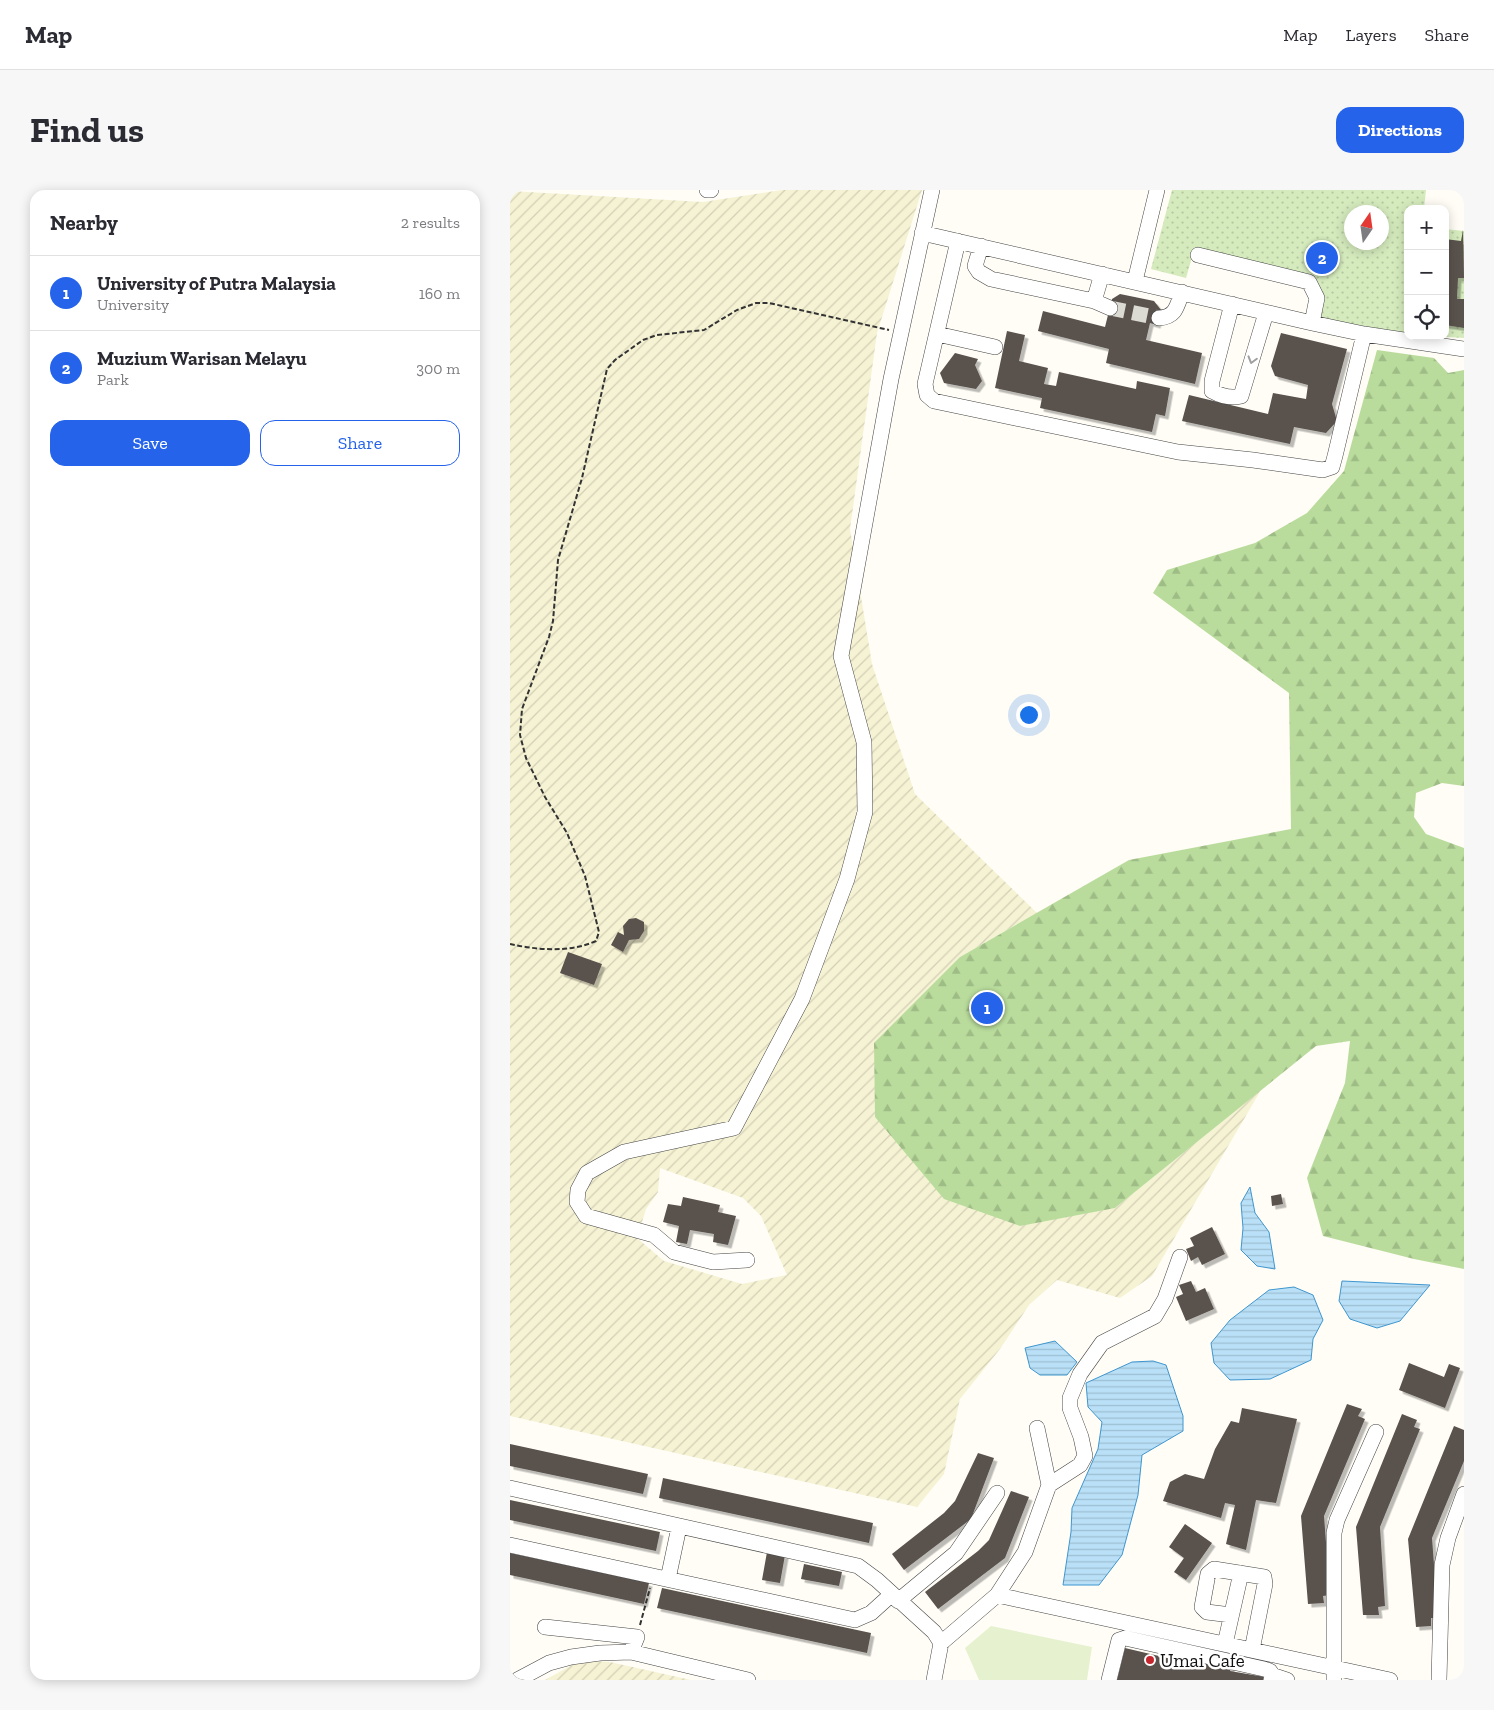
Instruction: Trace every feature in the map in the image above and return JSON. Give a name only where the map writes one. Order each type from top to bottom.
[{"type":"street","points":[[706,190],[711,190]]},
{"type":"street","points":[[747,1260],[713,1262],[674,1252],[654,1235],[586,1216],[577,1202],[578,1190],[587,1173],[624,1152],[734,1128],[802,999],[847,879],[865,812],[864,742],[840,656],[901,332],[932,190]]},
{"type":"street","points":[[1135,281],[1157,190]]},
{"type":"street","points":[[922,233],[1312,323],[1364,334],[1464,349]]},
{"type":"street","points":[[958,241],[925,384],[927,395],[934,401],[1178,452],[1323,470],[1332,467],[1364,334]]},
{"type":"street","points":[[981,246],[975,266],[979,272],[991,279],[1094,301],[1110,308]]},
{"type":"street","points":[[1198,255],[1309,282],[1317,298],[1312,323]]},
{"type":"street","points":[[1094,301],[1102,274]]},
{"type":"street","points":[[1159,318],[1166,318],[1175,312],[1182,292]]},
{"type":"street","points":[[1232,304],[1212,381],[1212,391],[1220,395],[1234,398],[1241,396],[1266,313]]},
{"type":"street","points":[[937,334],[995,347]]},
{"type":"street","points":[[1049,1485],[1080,1465],[1085,1456],[1081,1437],[1070,1408],[1070,1398],[1080,1374],[1102,1343],[1155,1316],[1165,1299],[1180,1257]]},
{"type":"street","points":[[934,1680],[941,1643],[996,1595],[1025,1552],[1049,1485],[1037,1428]]},
{"type":"street","points":[[1334,1674],[1334,1533],[1337,1520],[1376,1432]]},
{"type":"street","points":[[510,1488],[858,1566],[877,1580],[934,1632],[941,1643]]},
{"type":"street","points":[[510,1546],[855,1620],[871,1613],[956,1553],[997,1493]]},
{"type":"street","points":[[1439,1680],[1442,1565],[1448,1538],[1464,1494]]},
{"type":"street","points":[[661,1578],[679,1527]]},
{"type":"street","points":[[1232,1615],[1204,1610],[1202,1603],[1208,1574],[1214,1569],[1261,1576],[1266,1580],[1252,1650]]},
{"type":"street","points":[[1225,1644],[1241,1573]]},
{"type":"street","points":[[996,1595],[1264,1669],[1270,1671],[1272,1678],[1287,1680]]},
{"type":"street","points":[[545,1627],[637,1637],[632,1652]]},
{"type":"street","points":[[1126,1630],[1225,1644],[1334,1674],[1390,1680]]},
{"type":"street","points":[[1108,1680],[1119,1640],[1126,1630]]},
{"type":"street","points":[[517,1680],[549,1663],[571,1657],[600,1653],[632,1652],[748,1680]]},
{"type":"path","points":[[510,944],[542,949],[583,947],[596,941],[599,932],[585,876],[567,833],[545,797],[526,758],[520,735],[522,709],[549,638],[553,621],[558,560],[582,478],[607,368],[643,340],[657,335],[704,330],[737,310],[756,303],[770,304],[901,332]]},
{"type":"path","points":[[637,1637],[661,1578]]},
{"type":"shaded area","points":[[782,190],[922,190],[877,333],[850,529],[872,664],[915,794],[1037,913],[960,957],[1115,1208],[1261,1090],[1152,1276],[1120,1298],[1057,1280],[1029,1305],[1000,1349],[960,1399],[944,1474],[917,1507],[510,1416],[510,191],[703,202]],"holes":[[[660,1168],[743,1198],[761,1216],[787,1275],[742,1284],[664,1261],[637,1238],[646,1209],[658,1192]]]},
{"type":"shaded area","points":[[581,1660],[610,1662],[691,1680],[545,1680]]},
{"type":"green space","points":[[1172,190],[1426,190],[1424,205],[1404,205],[1404,334],[1367,329],[1319,317],[1314,279],[1195,247],[1186,278],[1151,269]]},
{"type":"green space","points":[[1449,229],[1464,231],[1464,338],[1449,337]]},
{"type":"green space","points":[[1377,350],[1434,358],[1448,373],[1464,370],[1464,786],[1442,783],[1416,793],[1414,817],[1426,834],[1464,848],[1464,1269],[1414,1259],[1323,1236],[1307,1178],[1345,1083],[1350,1041],[1316,1046],[1115,1208],[1020,1226],[944,1199],[875,1117],[874,1043],[960,957],[1129,860],[1291,829],[1289,693],[1153,593],[1167,570],[1255,543],[1307,513],[1344,471]]},
{"type":"green space","points":[[991,1626],[1092,1647],[1087,1680],[979,1680],[965,1648]]},
{"type":"water","points":[[1250,1187],[1255,1213],[1269,1232],[1275,1269],[1257,1266],[1241,1250],[1243,1228],[1241,1203]]},
{"type":"water","points":[[1342,1281],[1430,1285],[1400,1321],[1377,1328],[1350,1319],[1339,1301]]},
{"type":"water","points":[[1294,1287],[1313,1295],[1323,1320],[1313,1339],[1311,1360],[1270,1379],[1230,1380],[1214,1363],[1211,1343],[1230,1320],[1269,1290]]},
{"type":"water","points":[[1055,1341],[1077,1362],[1067,1375],[1040,1375],[1030,1368],[1025,1348]]},
{"type":"water","points":[[1153,1361],[1166,1365],[1183,1416],[1183,1431],[1142,1455],[1138,1495],[1122,1555],[1099,1585],[1063,1585],[1071,1532],[1072,1508],[1098,1449],[1102,1422],[1088,1407],[1086,1383],[1132,1362]]},
{"type":"building","points":[[1463,230],[1464,278],[1458,278],[1457,299],[1464,299],[1464,328],[1449,326],[1449,240],[1461,241]]},
{"type":"building","points":[[1120,294],[1154,301],[1161,310],[1157,325],[1150,323],[1146,340],[1202,353],[1195,384],[1106,363],[1109,349],[1038,331],[1043,311],[1105,327],[1112,299]]},
{"type":"building","points":[[1007,331],[1025,335],[1019,361],[1048,368],[1044,384],[1056,386],[1059,372],[1136,389],[1137,381],[1170,388],[1165,416],[1156,414],[1152,432],[1040,408],[1042,398],[995,388]]},
{"type":"building","points":[[1281,333],[1347,349],[1332,404],[1337,421],[1326,433],[1294,427],[1290,444],[1182,421],[1189,395],[1268,414],[1273,393],[1306,399],[1308,385],[1275,376],[1271,366]]},
{"type":"building","points":[[955,353],[978,359],[975,365],[982,381],[976,389],[944,383],[940,373]]},
{"type":"building","points":[[636,918],[644,922],[644,931],[639,939],[629,940],[623,952],[611,945],[618,932],[624,935],[623,926],[629,919]]},
{"type":"building","points":[[568,952],[602,964],[594,985],[560,973]]},
{"type":"building","points":[[1281,1194],[1283,1204],[1272,1206],[1271,1196]]},
{"type":"building","points":[[683,1197],[720,1205],[718,1212],[736,1216],[728,1245],[713,1242],[714,1234],[690,1230],[687,1244],[676,1242],[679,1226],[663,1222],[668,1204],[681,1206]]},
{"type":"building","points":[[1212,1227],[1225,1254],[1202,1265],[1198,1257],[1191,1261],[1186,1249],[1194,1246],[1190,1238]]},
{"type":"building","points":[[1191,1281],[1196,1292],[1205,1288],[1214,1309],[1186,1321],[1176,1297],[1183,1294],[1179,1285]]},
{"type":"building","points":[[1409,1363],[1444,1377],[1449,1364],[1460,1368],[1445,1408],[1399,1390]]},
{"type":"building","points":[[1347,1404],[1362,1409],[1358,1416],[1365,1419],[1324,1516],[1330,1595],[1323,1596],[1324,1603],[1308,1604],[1301,1516]]},
{"type":"building","points":[[1242,1408],[1297,1419],[1276,1503],[1256,1500],[1246,1550],[1226,1544],[1235,1505],[1225,1503],[1221,1518],[1163,1501],[1170,1482],[1185,1474],[1204,1479],[1215,1449],[1231,1421],[1239,1423]]},
{"type":"building","points":[[1402,1414],[1417,1420],[1414,1427],[1420,1429],[1380,1527],[1385,1606],[1378,1607],[1379,1615],[1363,1615],[1356,1527]]},
{"type":"building","points":[[1454,1426],[1464,1430],[1464,1461],[1432,1538],[1438,1618],[1431,1618],[1431,1626],[1416,1627],[1408,1539]]},
{"type":"building","points":[[510,1444],[648,1474],[643,1494],[510,1466]]},
{"type":"building","points":[[978,1453],[994,1458],[971,1519],[904,1570],[892,1554],[944,1513],[955,1501]]},
{"type":"building","points":[[663,1478],[873,1523],[869,1543],[659,1498]]},
{"type":"building","points":[[1011,1491],[1029,1497],[1005,1558],[938,1609],[925,1592],[978,1551],[989,1540]]},
{"type":"building","points":[[510,1500],[660,1532],[656,1551],[510,1520]]},
{"type":"building","points":[[1185,1524],[1212,1543],[1186,1580],[1174,1572],[1184,1558],[1169,1547]]},
{"type":"building","points":[[767,1552],[785,1555],[780,1583],[762,1580]]},
{"type":"building","points":[[510,1553],[649,1583],[644,1604],[510,1575]]},
{"type":"building","points":[[804,1564],[842,1572],[839,1586],[801,1579]]},
{"type":"building","points":[[662,1588],[871,1633],[867,1653],[657,1608]]},
{"type":"building","name":"Umai Cafe","points":[[1125,1648],[1197,1665],[1198,1656],[1232,1664],[1230,1671],[1265,1677],[1265,1680],[1117,1680]]},
{"type":"tunnel","points":[[1110,308],[1159,318]]},
{"type":"place","name":"Muzium Warisan Melayu","points":[[1322,258]]},
{"type":"place","name":"University of Putra Malaysia","points":[[987,1008]]},
{"type":"place","name":"Umai Cafe","points":[[1150,1660]]}]
